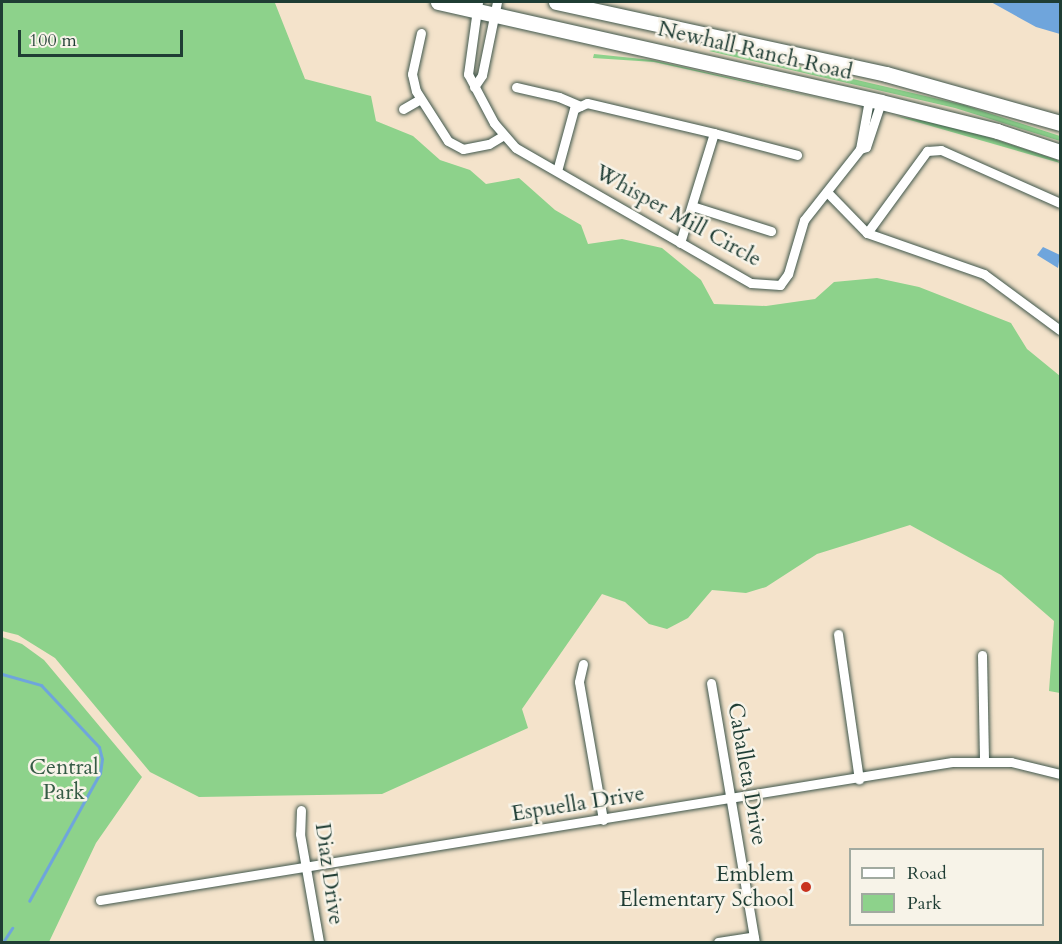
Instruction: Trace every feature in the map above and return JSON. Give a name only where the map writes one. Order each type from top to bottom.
[{"type":"main road","name":"Newhall Ranch Road","points":[[438,2],[495,8],[997,131],[1060,152]]},
{"type":"main road","name":"Newhall Ranch Road","points":[[556,2],[886,74],[1060,123]]},
{"type":"street","name":"Whisper Mill Circle","points":[[476,6],[468,74],[504,135],[516,148],[751,283],[780,285],[788,274],[804,220],[860,149],[875,101]]},
{"type":"street","points":[[474,87],[482,75],[495,8]]},
{"type":"street","points":[[420,33],[412,74],[420,99],[448,141],[463,148],[489,144],[504,135]]},
{"type":"street","points":[[516,87],[559,97],[580,106]]},
{"type":"street","points":[[403,109],[420,99]]},
{"type":"street","points":[[557,171],[574,109],[587,103],[612,106],[797,155]]},
{"type":"street","points":[[680,243],[714,133]]},
{"type":"street","points":[[867,233],[927,151],[941,150],[1060,203]]},
{"type":"street","points":[[827,192],[867,233],[984,274],[1060,330]]},
{"type":"street","points":[[692,206],[771,231]]},
{"type":"street","points":[[838,634],[859,779]]},
{"type":"street","points":[[982,655],[984,760]]},
{"type":"street","points":[[583,664],[579,682],[603,820]]},
{"type":"street","name":"Caballeta Drive","points":[[711,683],[755,939]]},
{"type":"street","name":"Espuella Drive","points":[[100,900],[603,820],[732,797],[859,779],[952,762],[984,760],[1060,774]]},
{"type":"street","name":"Diaz Drive","points":[[301,810],[305,867],[319,942]]},
{"type":"street","points":[[718,942],[755,939]]},
{"type":"green space","points":[[2,2],[275,3],[305,79],[371,96],[376,121],[413,136],[440,160],[470,170],[486,184],[519,178],[555,210],[581,225],[588,244],[622,239],[662,248],[701,280],[714,304],[766,306],[815,299],[834,282],[877,278],[919,287],[1011,323],[1027,349],[1060,376],[1060,693],[1049,691],[1054,621],[1001,575],[910,525],[817,554],[766,587],[746,593],[712,590],[688,618],[667,629],[649,624],[625,602],[602,594],[522,709],[528,728],[382,794],[199,797],[150,772],[55,658],[18,635],[2,631]]},
{"type":"green space","points":[[720,48],[964,105],[1060,136],[1060,141],[955,108],[709,51]]},
{"type":"green space","points":[[594,54],[652,60],[849,105],[654,62],[593,58]]},
{"type":"green space","points":[[896,116],[988,137],[1057,160],[1060,163]]},
{"type":"green space","name":"Central Park","points":[[2,637],[22,644],[44,660],[142,777],[96,843],[49,942],[2,942]]},
{"type":"water","points":[[991,2],[1060,2],[1060,34],[1036,27]]},
{"type":"water","points":[[1043,247],[1060,255],[1058,268],[1037,255]]},
{"type":"waterway","points":[[2,674],[41,685],[99,747],[102,759],[100,773],[29,901]]},
{"type":"waterway","points":[[3,942],[12,928]]},
{"type":"place","name":"Emblem Elementary School","points":[[806,887]]}]
